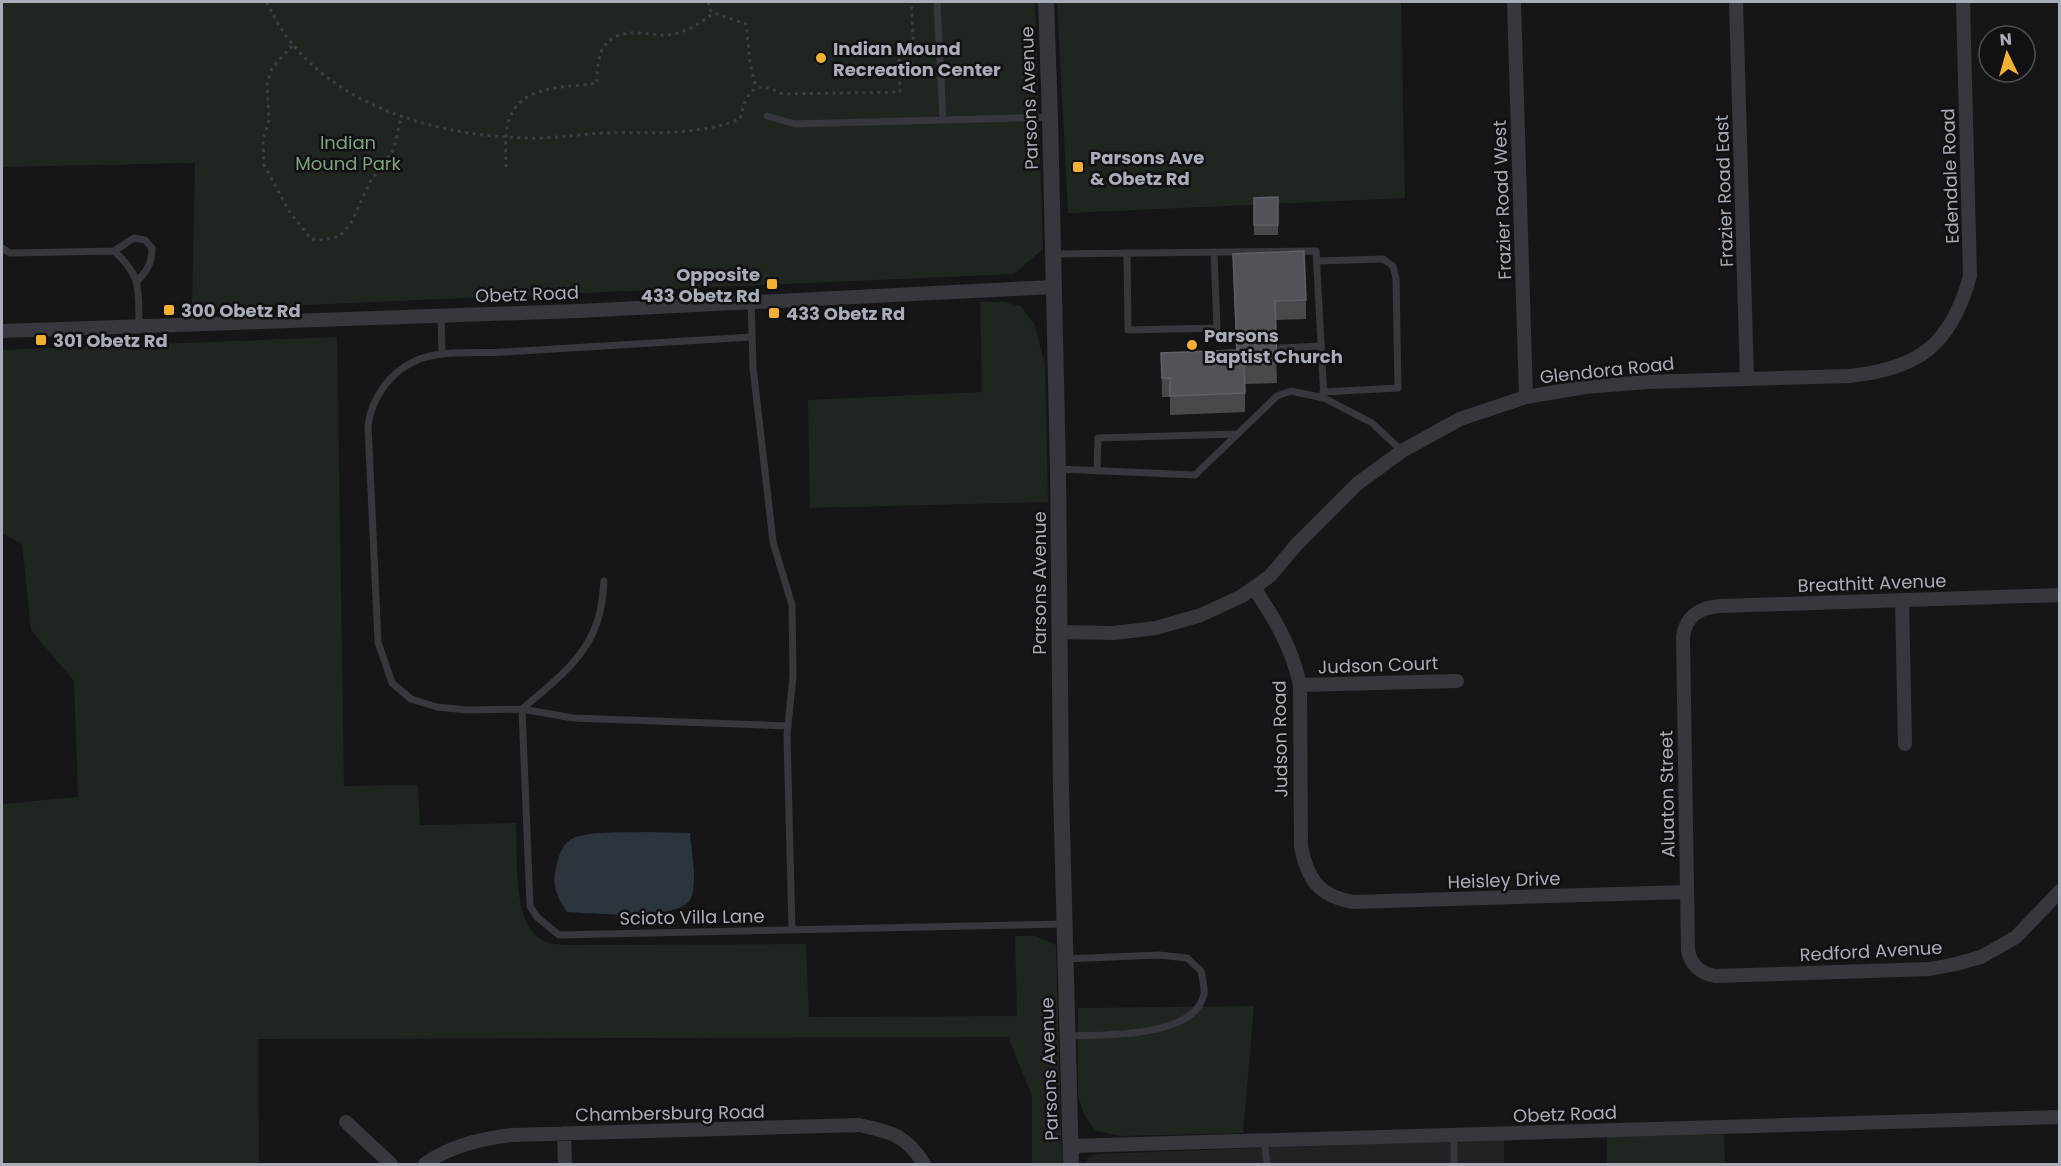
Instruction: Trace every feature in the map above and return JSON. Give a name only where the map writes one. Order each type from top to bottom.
[{"type":"street","name":"Parsons Avenue","points":[[1046,2],[1058,469],[1064,924],[1071,1164]]},
{"type":"street","name":"Frazier Road West","points":[[1514,2],[1526,397]]},
{"type":"street","name":"Frazier Road East","points":[[1736,2],[1747,379]]},
{"type":"street","name":"Edendale Road","points":[[1938,342],[1954,322],[1970,276],[1963,2]]},
{"type":"street","name":"Obetz Road","points":[[2,331],[441,316],[1053,287]]},
{"type":"street","name":"Glendora Road","points":[[1059,632],[1114,633],[1156,628],[1201,615],[1254,588],[1270,576],[1297,544],[1358,484],[1402,451],[1460,419],[1526,397],[1616,384],[1874,374],[1897,368],[1919,357],[1938,342]]},
{"type":"street","name":"Judson Road","points":[[1254,588],[1284,637],[1296,665],[1300,685],[1301,846],[1304,864],[1312,881],[1325,892]]},
{"type":"street","name":"Breathitt Avenue","points":[[1690,619],[1704,608],[1721,606],[2060,595]]},
{"type":"street","points":[[1902,600],[1905,744]]},
{"type":"street","name":"Aluaton Street","points":[[1690,619],[1683,637],[1686,892],[1688,950],[1690,960],[1697,968]]},
{"type":"street","name":"Judson Court","points":[[1300,685],[1457,681]]},
{"type":"street","name":"Redford Avenue","points":[[1697,968],[1708,975],[1720,976],[1930,969],[1956,964],[1981,957],[2016,937],[2060,891]]},
{"type":"street","name":"Heisley Drive","points":[[1325,892],[1337,899],[1353,902],[1686,892]]},
{"type":"street","name":"Obetz Road","points":[[1071,1146],[2060,1117]]},
{"type":"street","points":[[346,1122],[391,1164]]},
{"type":"street","name":"Chambersburg Road","points":[[425,1164],[455,1148],[482,1138],[511,1135],[859,1125],[889,1131],[915,1149],[924,1164]]},
{"type":"street","points":[[564,1133],[565,1164]]},
{"type":"lane","points":[[937,2],[943,120]]},
{"type":"lane","points":[[766,116],[795,124],[1050,117]]},
{"type":"lane","points":[[2,248],[10,254],[114,251],[134,238],[145,240],[152,248],[152,258],[146,272],[138,280]]},
{"type":"lane","points":[[114,251],[128,265],[138,280],[139,326]]},
{"type":"lane","points":[[1053,254],[1316,251],[1324,395]]},
{"type":"lane","points":[[1127,253],[1128,330],[1217,327],[1214,252]]},
{"type":"lane","points":[[1058,469],[1195,475],[1277,396],[1291,391],[1324,395],[1398,388],[1393,266],[1383,259],[1317,261]]},
{"type":"lane","points":[[751,301],[753,367],[773,542],[792,605],[793,676],[788,726],[792,930]]},
{"type":"lane","points":[[441,316],[442,354]]},
{"type":"lane","points":[[752,337],[512,352],[442,354],[415,361],[392,377],[378,393],[370,412],[368,425],[378,642],[392,683],[411,699],[437,707],[466,710],[522,709],[573,718],[788,726]]},
{"type":"lane","points":[[1281,348],[1321,346]]},
{"type":"lane","points":[[1324,395],[1372,423],[1402,451]]},
{"type":"lane","points":[[1097,470],[1098,438],[1237,434]]},
{"type":"lane","points":[[522,709],[555,681],[587,644],[597,624],[604,581]]},
{"type":"lane","name":"Scioto Villa Lane","points":[[522,709],[530,906],[543,923],[559,934],[1064,924]]},
{"type":"lane","points":[[1065,960],[1159,955],[1187,958],[1201,971],[1204,994],[1195,1013],[1170,1026],[1125,1034],[1068,1036]]},
{"type":"lane","points":[[1454,1135],[1454,1164]]},
{"type":"lane","points":[[1264,1140],[1267,1164]]},
{"type":"path","points":[[267,2],[283,33],[293,45],[323,73],[378,109],[441,128],[529,139],[598,133],[699,129],[729,123],[740,119],[746,97],[756,88],[770,87],[783,94],[900,92],[899,51],[914,51],[911,2]]},
{"type":"path","points":[[708,2],[710,10],[714,13],[746,24],[750,63],[756,88]]},
{"type":"path","points":[[506,167],[508,121],[520,101],[538,92],[597,83],[599,53],[620,34],[668,35],[681,32],[714,13]]},
{"type":"path","points":[[293,45],[272,68],[267,84],[269,120],[263,140],[264,165],[289,211],[311,239],[323,240],[340,236],[351,223],[370,182],[393,149],[401,117]]},
{"type":"shaded area","points":[[595,833],[690,833],[694,875],[693,891],[691,898],[684,906],[653,913],[634,914],[567,912],[557,895],[554,877],[560,854],[567,842]]},
{"type":"shaded area","points":[[1504,1139],[1504,1164],[1085,1164],[1088,1158],[1098,1154]]},
{"type":"green space","name":"Indian Mound Park","points":[[2,2],[1035,2],[1043,249],[1014,274],[192,310],[195,163],[2,167]]},
{"type":"green space","points":[[1057,2],[1401,2],[1405,198],[1068,213]]},
{"type":"green space","points":[[980,302],[1004,302],[1020,306],[1034,323],[1045,364],[1048,502],[810,508],[808,400],[982,392]]},
{"type":"green space","points":[[337,337],[344,786],[418,785],[420,825],[516,823],[517,871],[522,907],[527,922],[535,934],[546,942],[565,945],[806,944],[809,1017],[1017,1016],[1015,936],[1036,936],[1056,945],[1062,1164],[1032,1164],[1032,1096],[1008,1037],[258,1039],[259,1164],[2,1164],[2,804],[78,797],[74,681],[31,630],[22,544],[2,533],[2,350]]},
{"type":"green space","points":[[1254,1006],[1243,1133],[1121,1136],[1096,1131],[1085,1116],[1078,1097],[1078,1008]]},
{"type":"green space","points":[[1724,1134],[1725,1164],[1607,1164],[1607,1137]]},
{"type":"building","points":[[1278,197],[1278,225],[1254,225],[1254,198]]},
{"type":"building","points":[[1304,251],[1306,300],[1275,301],[1277,363],[1244,365],[1245,393],[1170,396],[1170,378],[1162,378],[1161,353],[1237,350],[1233,254]]},
{"type":"place","name":"Indian Mound Recreation Center","points":[[821,58]]},
{"type":"place","name":"Parsons Ave & Obetz Rd","points":[[1078,167]]},
{"type":"place","name":"Opposite 433 Obetz Rd","points":[[772,284]]},
{"type":"place","name":"300 Obetz Rd","points":[[169,310]]},
{"type":"place","name":"433 Obetz Rd","points":[[774,313]]},
{"type":"place","name":"301 Obetz Rd","points":[[41,340]]},
{"type":"place","name":"Parsons Baptist Church","points":[[1192,345]]}]
